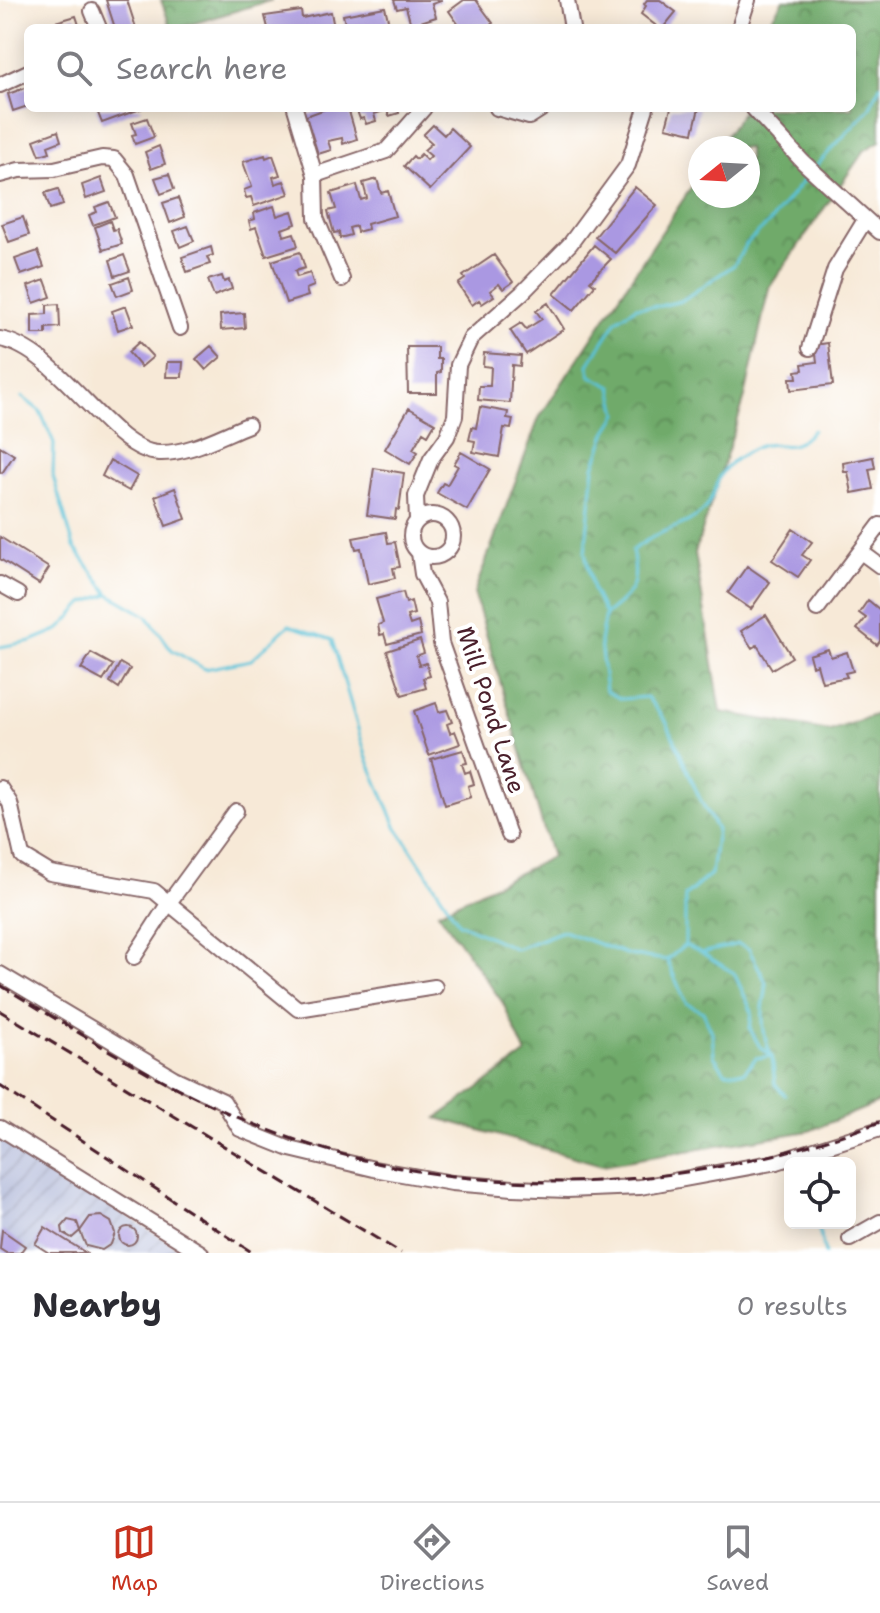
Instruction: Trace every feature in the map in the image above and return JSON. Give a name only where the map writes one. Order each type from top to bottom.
[{"type":"street","points":[[567,0],[571,24]]},
{"type":"street","points":[[740,24],[743,1]]},
{"type":"street","points":[[92,11],[97,24]]},
{"type":"street","points":[[0,85],[24,74]]},
{"type":"street","points":[[296,112],[315,175],[316,218],[342,279]]},
{"type":"street","points":[[315,175],[386,151],[420,112]]},
{"type":"street","points":[[511,112],[529,117],[537,112]]},
{"type":"street","name":"Mill Pond Lane","points":[[509,835],[441,643],[437,602],[422,574],[419,553],[410,537],[417,520],[416,496],[431,459],[447,437],[455,416],[458,365],[471,338],[522,293],[570,244],[628,165],[645,112]]},
{"type":"street","points":[[757,112],[820,179],[880,232]]},
{"type":"street","points":[[0,175],[19,170],[54,169],[102,158],[114,159],[127,175],[180,328]]},
{"type":"street","points":[[810,348],[835,269],[865,220]]},
{"type":"street","points":[[0,339],[17,343],[36,355],[122,436],[149,452],[188,448],[248,425]]},
{"type":"street","points":[[417,520],[429,514],[436,515],[448,522],[453,534],[450,547],[445,552],[432,557],[419,553]]},
{"type":"street","points":[[817,609],[880,525]]},
{"type":"street","points":[[861,552],[880,566]]},
{"type":"street","points":[[0,584],[18,594]]},
{"type":"street","points":[[0,788],[10,803],[22,856],[50,873],[154,891],[298,1009],[435,987]]},
{"type":"street","points":[[134,957],[168,904],[236,811]]},
{"type":"street","points":[[0,974],[174,1078],[223,1101],[240,1129],[290,1149],[452,1183],[567,1190],[640,1187],[777,1162],[880,1129]]},
{"type":"street","points":[[0,1128],[201,1253]]},
{"type":"street","points":[[850,1239],[880,1222]]},
{"type":"shaded area","points":[[0,1136],[186,1253],[0,1253]]},
{"type":"green space","points":[[161,0],[272,0],[192,24],[170,24]]},
{"type":"green space","points":[[783,0],[880,0],[880,141],[864,151],[769,288],[745,397],[695,553],[721,712],[830,731],[880,713],[880,1102],[809,1131],[602,1165],[437,1118],[526,1054],[503,1003],[438,912],[552,857],[474,593],[539,418],[688,192],[688,208],[760,208],[760,136],[725,136],[742,112],[856,112],[856,24],[768,24]]},
{"type":"building","points":[[106,0],[127,0],[135,24],[114,24]]},
{"type":"building","points":[[394,0],[441,0],[432,4],[436,17],[414,24],[411,24],[406,7],[397,9]]},
{"type":"building","points":[[464,0],[476,0],[493,23],[458,24],[449,11]]},
{"type":"building","points":[[647,0],[660,0],[676,12],[666,24],[654,24],[641,14],[646,6]]},
{"type":"building","points":[[385,7],[389,24],[345,24],[343,15]]},
{"type":"building","points":[[301,11],[302,18],[331,12],[333,24],[267,24],[265,16]]},
{"type":"building","points":[[76,16],[79,24],[48,24]]},
{"type":"building","points":[[24,88],[24,107],[13,111],[8,94]]},
{"type":"building","points":[[98,112],[132,112],[102,123]]},
{"type":"building","points":[[317,112],[349,112],[357,139],[343,144],[342,138],[328,141],[331,150],[318,154],[306,116]]},
{"type":"building","points":[[357,112],[380,112],[374,114],[376,121],[366,124],[364,118],[360,119]]},
{"type":"building","points":[[670,112],[698,112],[693,133],[666,127]]},
{"type":"building","points":[[147,118],[154,137],[135,144],[132,135],[136,134],[132,123]]},
{"type":"building","points":[[433,125],[444,135],[450,128],[470,147],[430,190],[404,166],[413,156],[416,159],[421,154],[427,160],[431,156],[424,150],[432,143],[423,135]]},
{"type":"building","points":[[58,131],[61,141],[48,146],[50,152],[40,155],[34,140]]},
{"type":"building","points":[[159,146],[165,164],[151,169],[145,152]]},
{"type":"building","points":[[265,155],[266,158],[273,155],[280,175],[273,177],[275,184],[284,181],[289,194],[254,206],[251,197],[246,198],[244,190],[252,187],[243,162]]},
{"type":"building","points":[[169,174],[174,189],[161,194],[155,178]]},
{"type":"building","points":[[101,178],[106,192],[86,199],[82,185]]},
{"type":"building","points":[[377,179],[381,193],[388,191],[395,216],[367,224],[368,229],[357,232],[356,226],[349,228],[351,235],[340,238],[339,232],[334,233],[328,211],[336,209],[331,193],[357,185],[361,200],[367,198],[363,183]]},
{"type":"building","points":[[635,187],[657,205],[615,253],[595,237]]},
{"type":"building","points":[[58,189],[63,205],[50,209],[45,193]]},
{"type":"building","points":[[178,198],[185,217],[170,223],[163,203]]},
{"type":"building","points":[[109,202],[115,217],[93,225],[89,215],[97,212],[95,207]]},
{"type":"building","points":[[274,206],[277,216],[292,211],[296,224],[282,229],[284,236],[294,233],[298,246],[266,256],[256,227],[251,229],[249,221],[255,219],[254,213]]},
{"type":"building","points":[[23,217],[29,235],[9,242],[2,224]]},
{"type":"building","points":[[110,221],[113,230],[117,229],[122,244],[103,250],[95,227]]},
{"type":"building","points":[[188,226],[194,241],[180,247],[174,231]]},
{"type":"building","points":[[594,245],[611,259],[590,281],[595,285],[574,310],[554,294]]},
{"type":"building","points":[[211,247],[213,255],[207,257],[210,264],[187,272],[182,257]]},
{"type":"building","points":[[38,251],[44,267],[21,275],[15,259]]},
{"type":"building","points":[[300,252],[305,268],[295,271],[297,277],[310,273],[314,286],[306,289],[308,296],[286,303],[272,261]]},
{"type":"building","points":[[124,255],[130,271],[115,276],[110,260]]},
{"type":"building","points":[[494,255],[513,282],[503,289],[499,284],[490,291],[494,296],[482,304],[479,300],[472,305],[458,284],[465,279],[463,276]]},
{"type":"building","points":[[222,276],[224,282],[229,280],[232,289],[214,296],[208,280]]},
{"type":"building","points":[[129,277],[133,290],[117,296],[112,283]]},
{"type":"building","points":[[45,280],[51,297],[34,303],[28,286]]},
{"type":"building","points":[[548,303],[564,329],[526,354],[510,330],[521,323],[526,329],[542,319],[536,311]]},
{"type":"building","points":[[59,304],[60,327],[46,328],[46,334],[32,334],[32,315],[47,314],[47,305]]},
{"type":"building","points":[[126,306],[133,325],[118,330],[112,311]]},
{"type":"building","points":[[244,313],[245,328],[221,330],[220,315]]},
{"type":"building","points":[[139,342],[153,357],[141,367],[128,352]]},
{"type":"building","points":[[828,343],[833,385],[791,390],[790,378],[797,378],[796,371],[803,370],[802,364],[817,362],[815,345]]},
{"type":"building","points":[[211,346],[221,357],[206,370],[196,359]]},
{"type":"building","points":[[407,347],[437,347],[441,372],[437,373],[437,393],[408,393]]},
{"type":"building","points":[[484,353],[521,356],[520,366],[512,365],[510,403],[478,400],[479,386],[490,386],[491,367],[483,366]]},
{"type":"building","points":[[167,362],[183,362],[182,377],[166,377]]},
{"type":"building","points":[[480,407],[508,412],[507,418],[513,419],[511,429],[504,428],[499,457],[473,452],[475,441],[469,440],[472,427],[476,428]]},
{"type":"building","points":[[409,408],[435,423],[428,435],[423,432],[413,449],[418,452],[410,464],[385,449]]},
{"type":"building","points":[[0,446],[14,455],[2,473],[0,472]]},
{"type":"building","points":[[461,452],[490,469],[467,510],[437,493],[443,483],[447,485],[458,466],[454,464]]},
{"type":"building","points":[[873,457],[875,468],[869,469],[873,489],[852,493],[843,463]]},
{"type":"building","points":[[110,460],[137,476],[129,491],[102,476]]},
{"type":"building","points":[[374,468],[404,473],[395,519],[367,515]]},
{"type":"building","points":[[175,488],[186,519],[166,526],[155,496]]},
{"type":"building","points":[[793,529],[812,542],[802,555],[810,560],[798,577],[772,560]]},
{"type":"building","points":[[386,532],[388,543],[395,542],[400,567],[393,568],[395,578],[368,584],[361,548],[356,549],[353,538]]},
{"type":"building","points":[[0,537],[49,568],[39,584],[0,559]]},
{"type":"building","points":[[747,566],[770,582],[751,609],[728,593]]},
{"type":"building","points":[[403,592],[406,603],[411,601],[414,614],[407,616],[410,625],[418,622],[421,635],[387,644],[384,634],[380,635],[378,625],[383,623],[376,599]]},
{"type":"building","points":[[868,600],[880,610],[880,641],[877,645],[857,629],[866,618],[859,613]]},
{"type":"building","points":[[766,615],[792,657],[772,669],[757,645],[752,648],[741,631]]},
{"type":"building","points":[[420,640],[424,653],[416,656],[419,665],[426,663],[430,676],[423,678],[426,688],[402,695],[387,651]]},
{"type":"building","points":[[828,649],[831,657],[847,652],[853,671],[845,673],[847,677],[822,682],[817,664],[812,666],[809,655]]},
{"type":"building","points":[[91,653],[113,665],[103,681],[81,669]]},
{"type":"building","points":[[120,663],[130,669],[119,688],[110,682]]},
{"type":"building","points":[[436,703],[439,712],[447,710],[452,722],[447,724],[450,733],[455,731],[460,744],[429,755],[414,711]]},
{"type":"building","points":[[463,750],[467,763],[462,764],[465,773],[470,771],[474,784],[468,786],[471,797],[445,805],[431,759]]},
{"type":"building","points":[[101,1216],[111,1222],[115,1233],[111,1244],[102,1250],[86,1246],[80,1231],[90,1217]]},
{"type":"building","points":[[68,1220],[77,1222],[80,1231],[72,1238],[63,1233],[62,1227]]},
{"type":"building","points":[[45,1227],[86,1253],[49,1253],[35,1244]]},
{"type":"building","points":[[124,1227],[132,1227],[137,1236],[135,1243],[124,1245],[119,1240],[119,1232]]},
{"type":"building","points":[[2,1230],[25,1246],[20,1253],[6,1253],[0,1249]]},
{"type":"waterway","points":[[815,167],[869,109],[880,86]]},
{"type":"waterway","points":[[785,1095],[775,1084],[772,1056],[756,1058],[744,1072],[725,1072],[714,1056],[712,1032],[703,1012],[686,1003],[667,960],[685,945],[685,896],[711,874],[717,830],[667,723],[647,697],[621,699],[606,691],[600,642],[605,614],[593,590],[585,552],[594,467],[607,431],[618,414],[612,387],[591,376],[588,365],[617,320],[636,307],[681,301],[734,265],[747,243],[770,222],[810,172]]},
{"type":"waterway","points":[[22,397],[40,411],[54,443],[53,476],[74,547],[109,594]]},
{"type":"waterway","points":[[606,614],[623,600],[632,587],[635,571],[632,550],[703,511],[730,463],[757,447],[797,443],[813,430]]},
{"type":"waterway","points":[[0,647],[31,641],[60,629],[84,603],[109,594],[147,616],[172,650],[205,669],[251,660],[289,625],[332,640],[366,756],[396,826],[459,923],[516,949],[563,931],[629,955],[667,960]]},
{"type":"waterway","points":[[685,945],[702,953],[738,944],[749,949],[766,984],[763,1021],[771,1055]]},
{"type":"waterway","points":[[702,953],[734,973],[752,1012],[750,1029],[760,1047],[768,1053]]},
{"type":"waterway","points":[[819,1229],[825,1253]]},
{"type":"railway","points":[[0,985],[122,1058],[216,1108],[325,1149],[403,1168],[483,1179],[564,1182],[644,1177],[725,1166],[803,1147],[880,1122]]},
{"type":"railway","points":[[0,1011],[401,1253]]},
{"type":"railway","points":[[0,1086],[253,1253]]}]
